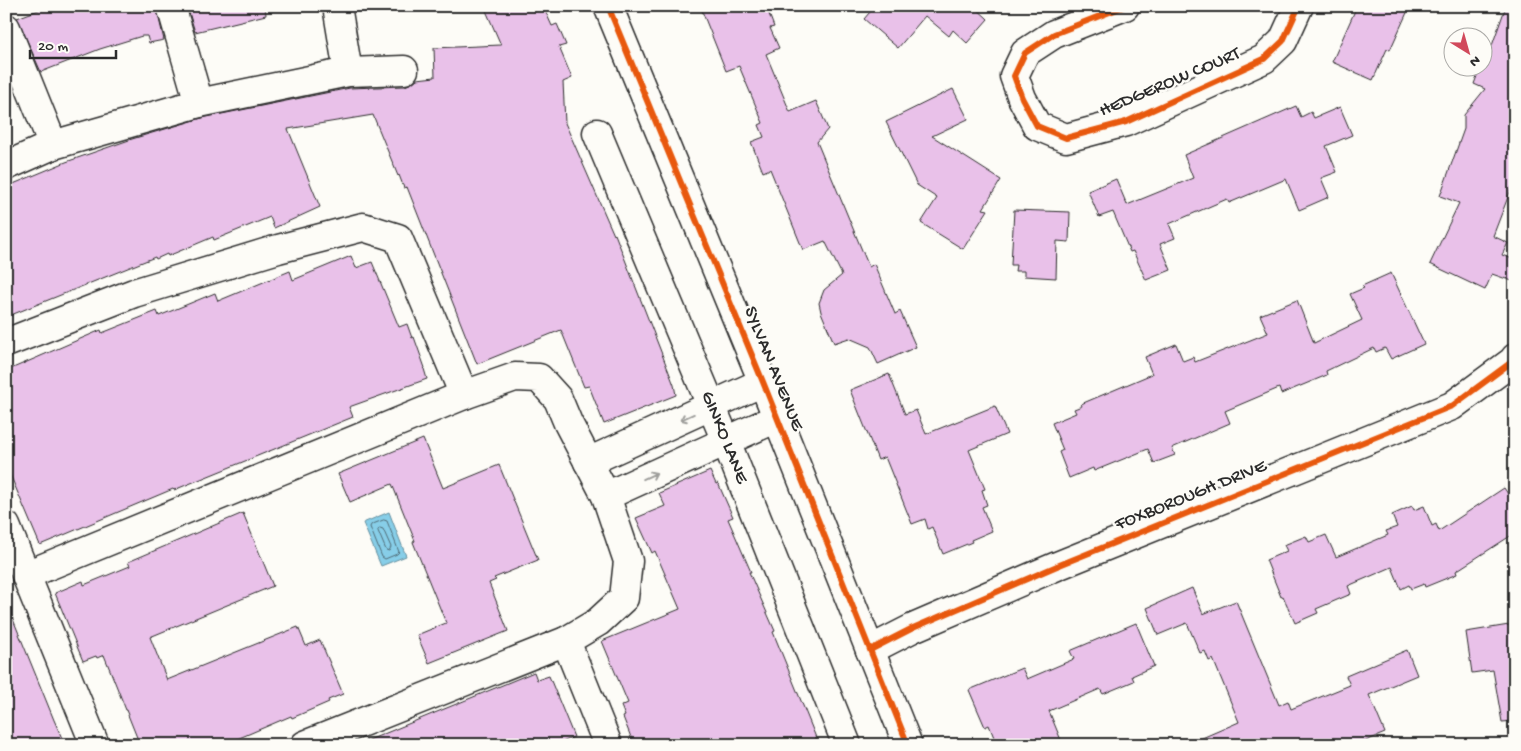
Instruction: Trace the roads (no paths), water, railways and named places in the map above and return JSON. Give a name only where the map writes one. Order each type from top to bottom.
[{"type":"street","points":[[171,6],[199,103]]},
{"type":"street","points":[[337,6],[348,72]]},
{"type":"street","name":"SYLVAN AVENUE","points":[[608,6],[778,418],[908,745]]},
{"type":"street","name":"HEDGEROW COURT","points":[[1125,6],[1054,34],[1025,53],[1014,76],[1022,98],[1038,126],[1066,138],[1126,122],[1247,67],[1264,59],[1283,41],[1299,6]]},
{"type":"street","points":[[6,28],[53,145]]},
{"type":"street","points":[[6,166],[53,145],[199,103],[348,72],[404,70]]},
{"type":"street","name":"GINKO LANE","points":[[597,133],[712,406],[847,745]]},
{"type":"street","points":[[6,343],[134,293],[278,249],[364,227],[398,238],[464,395]]},
{"type":"street","name":"FOXBOROUGH DRIVE","points":[[870,650],[913,628],[1057,566],[1452,406],[1515,358]]},
{"type":"street","points":[[26,575],[464,395],[514,377],[539,378],[558,400],[606,496],[628,561],[624,598],[598,622],[566,641],[305,745]]},
{"type":"street","points":[[588,462],[763,382]]},
{"type":"street","points":[[606,496],[778,418]]},
{"type":"street","points":[[6,526],[95,745]]},
{"type":"street","points":[[566,641],[608,745]]},
{"type":"water","points":[[389,512],[406,556],[381,566],[363,523]]}]
